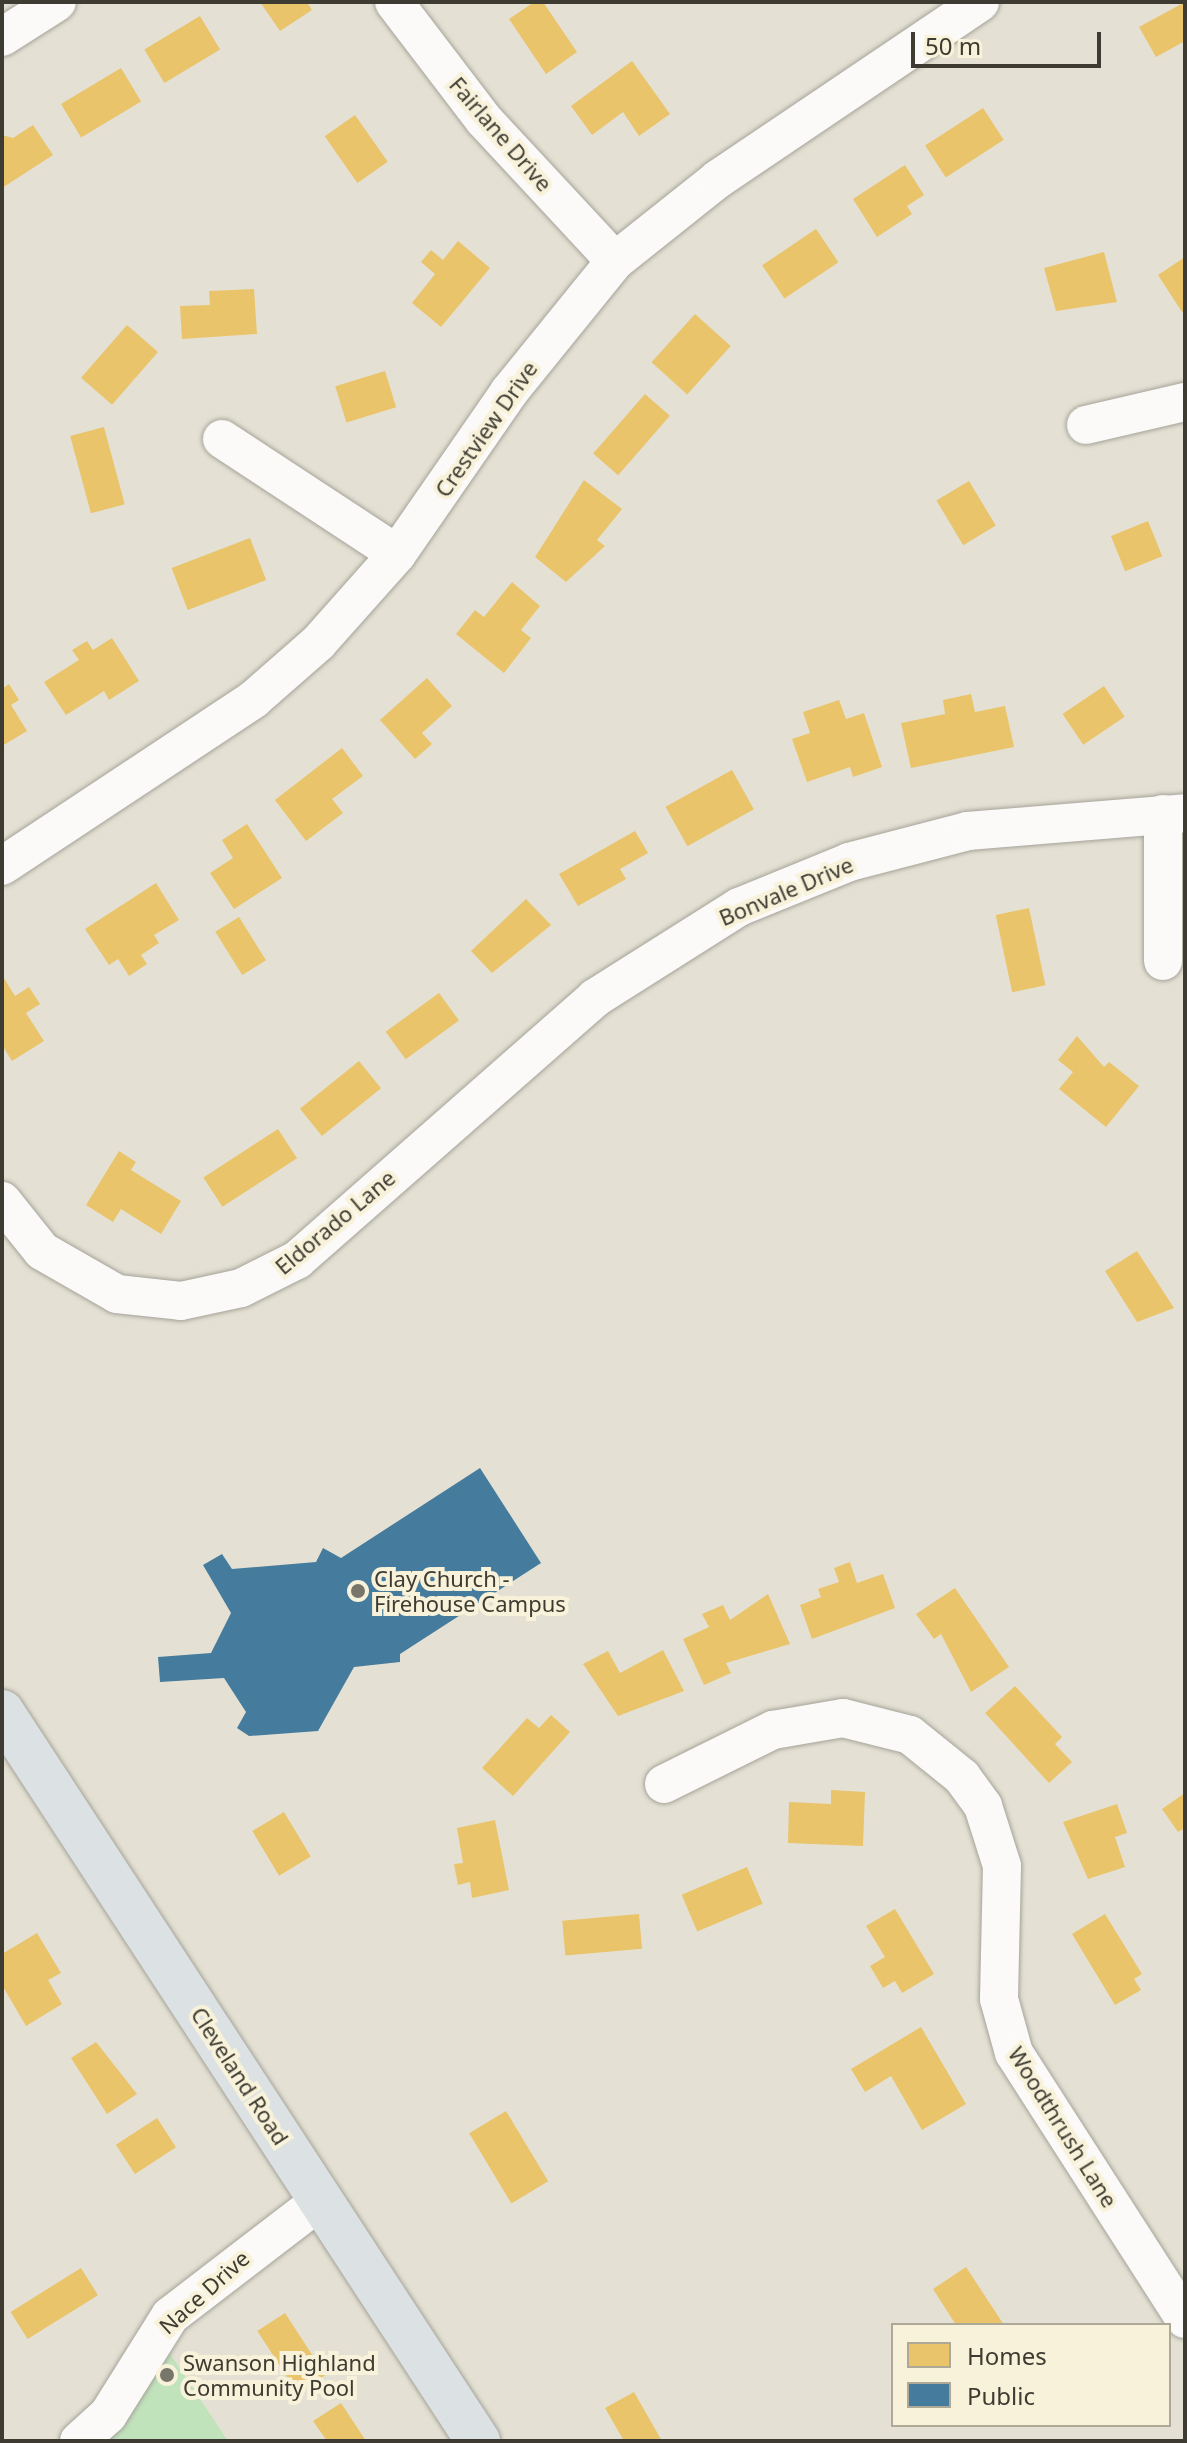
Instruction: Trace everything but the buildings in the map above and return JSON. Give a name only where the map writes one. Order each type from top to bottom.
[{"type":"main road","name":"Cleveland Road","points":[[2,1712],[478,2441]]},
{"type":"street","points":[[2,37],[57,2]]},
{"type":"street","name":"Fairlane Drive","points":[[394,2],[484,120],[615,261]]},
{"type":"street","name":"Crestview Drive","points":[[2,866],[254,699],[318,643],[397,554],[509,392],[615,261],[693,197],[980,2]]},
{"type":"street","points":[[1086,425],[1185,402]]},
{"type":"street","points":[[222,439],[397,554]]},
{"type":"street","points":[[1163,961],[1174,814]]},
{"type":"street","name":"Bonvale Drive","points":[[452,1122],[655,955],[819,872],[968,831],[1174,814]]},
{"type":"street","name":"Eldorado Lane","points":[[2,1201],[42,1251],[90,1284],[143,1300],[210,1297],[297,1260],[452,1122]]},
{"type":"street","name":"Woodthrush Lane","points":[[664,1784],[773,1730],[843,1718],[910,1735],[962,1777],[983,1806],[1002,1866],[999,1999],[1014,2053],[1185,2319]]},
{"type":"street","name":"Nace Drive","points":[[79,2441],[108,2415],[170,2316],[321,2200]]},
{"type":"green space","name":"Swanson Highland Community Pool","points":[[167,2349],[228,2441],[104,2441]]},
{"type":"place","name":"Clay Church - Firehouse Campus","points":[[358,1591]]},
{"type":"place","name":"Swanson Highland Community Pool","points":[[167,2375]]}]
